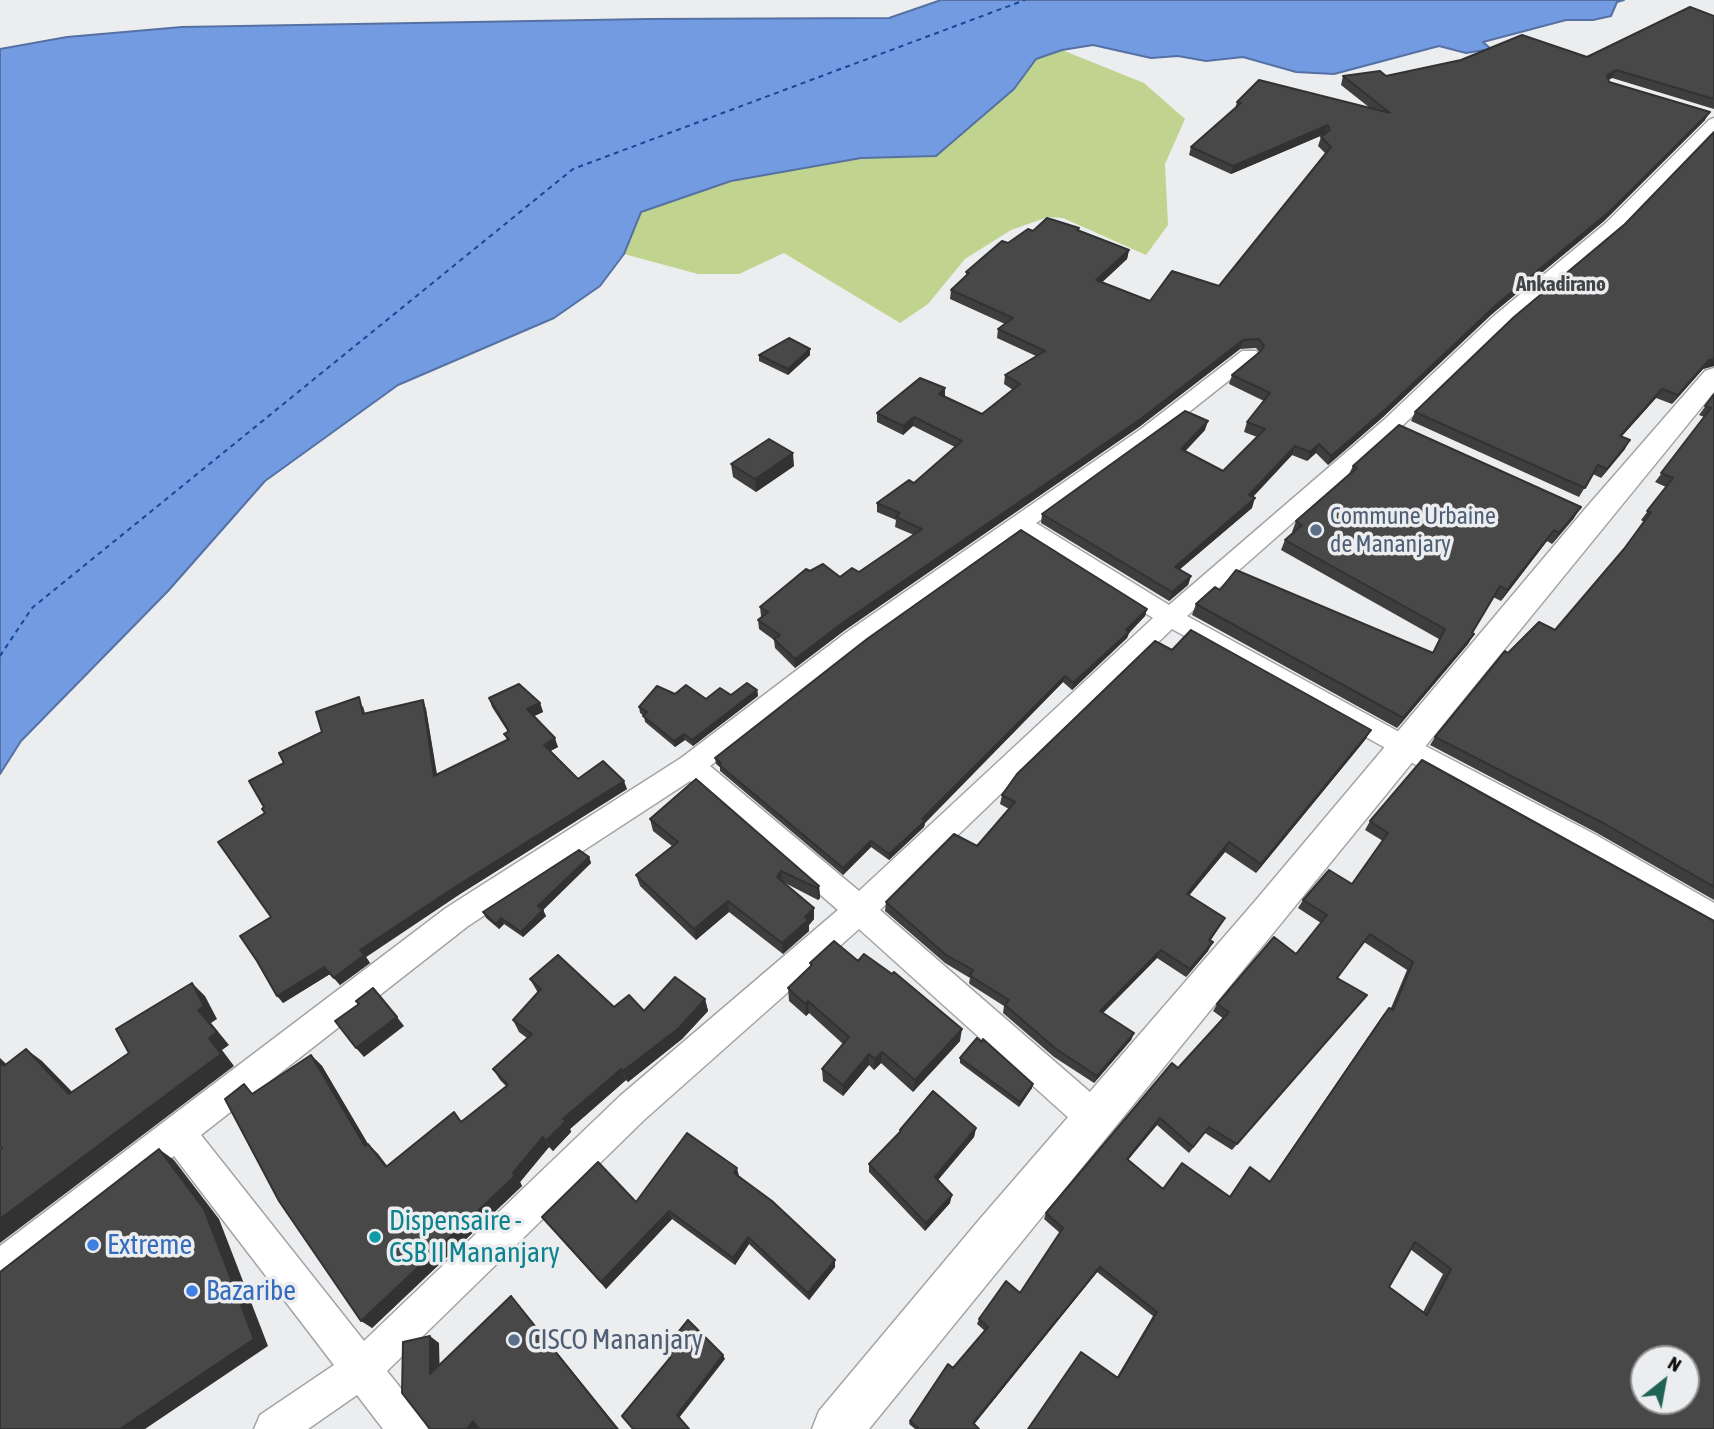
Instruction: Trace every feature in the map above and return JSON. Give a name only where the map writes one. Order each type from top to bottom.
[{"type":"street","points":[[274,1429],[363,1368],[632,1108],[859,910],[1170,617],[1392,424],[1501,320],[1612,227],[1710,117]]},
{"type":"street","points":[[0,1269],[457,917],[691,766],[856,638],[1149,434],[1249,355]]},
{"type":"street","points":[[837,1429],[1404,747],[1582,510],[1714,376]]},
{"type":"street","points":[[1392,424],[1418,436]]},
{"type":"street","points":[[1019,523],[1170,617],[1404,747],[1587,844],[1714,918]]},
{"type":"street","points":[[691,766],[1094,1118]]},
{"type":"street","points":[[178,1133],[408,1429]]},
{"type":"green space","points":[[1062,50],[1144,83],[1185,119],[1165,164],[1168,225],[1146,255],[1063,218],[1048,217],[1011,230],[965,259],[928,304],[900,323],[784,253],[739,274],[698,274],[624,254],[641,212],[731,181],[861,158],[936,156],[1014,89],[1036,59]]},
{"type":"water","points":[[941,0],[1624,0],[1617,2],[1611,16],[1593,20],[1566,20],[1483,42],[1491,49],[1466,53],[1439,46],[1334,74],[1296,72],[1243,57],[1206,61],[1178,56],[1151,58],[1093,45],[1062,50],[1036,59],[1014,89],[936,156],[861,158],[731,181],[641,212],[624,254],[600,286],[554,318],[398,385],[265,481],[168,591],[21,741],[0,774],[0,49],[67,37],[182,27],[889,18]]},
{"type":"building","points":[[1690,7],[1714,16],[1714,99],[1616,70],[1607,75],[1609,82],[1710,112],[1609,212],[1496,305],[1387,408],[1331,456],[1319,444],[1310,452],[1295,446],[1249,495],[1255,498],[1175,567],[1191,576],[1172,592],[1042,514],[1185,411],[1208,421],[1181,449],[1223,471],[1265,429],[1247,422],[1270,393],[1232,375],[1261,351],[1264,346],[1259,339],[1243,340],[1142,418],[845,621],[795,659],[774,639],[780,635],[758,620],[768,612],[760,607],[806,569],[810,571],[823,564],[840,577],[852,568],[859,572],[922,529],[896,517],[900,513],[877,503],[909,480],[914,483],[962,441],[914,417],[903,426],[877,413],[920,378],[945,388],[939,394],[982,414],[1020,384],[1005,375],[1045,351],[998,329],[1013,318],[951,290],[969,273],[966,272],[1002,241],[1008,243],[1028,229],[1033,231],[1047,218],[1079,228],[1077,230],[1129,250],[1096,280],[1150,301],[1172,271],[1219,286],[1331,147],[1321,137],[1330,130],[1328,125],[1233,166],[1191,147],[1241,103],[1237,102],[1259,80],[1390,113],[1343,76],[1380,71],[1386,76],[1461,60],[1522,35],[1587,57]]},
{"type":"building","points":[[1714,132],[1714,359],[1709,360],[1678,395],[1662,389],[1620,436],[1630,440],[1607,469],[1598,465],[1585,488],[1415,412],[1514,317],[1625,224]]},
{"type":"building","points":[[789,338],[810,349],[788,369],[759,355]]},
{"type":"building","points":[[1714,394],[1714,887],[1605,824],[1435,737],[1505,651],[1508,653],[1539,622],[1555,630],[1624,549],[1651,512],[1647,511],[1673,478],[1661,473],[1711,408],[1705,406]]},
{"type":"building","points":[[1399,425],[1581,507],[1559,533],[1554,530],[1507,590],[1500,586],[1472,633],[1474,634],[1403,718],[1196,604],[1215,587],[1220,590],[1236,570],[1433,653],[1445,629],[1285,540],[1302,525],[1296,521],[1357,468],[1353,466]]},
{"type":"building","points":[[769,439],[793,453],[755,479],[731,464]]},
{"type":"building","points":[[1021,530],[1147,609],[1126,630],[1129,632],[1073,683],[1065,676],[922,819],[925,821],[889,854],[871,841],[843,868],[719,765],[721,763],[715,758],[867,639]]},
{"type":"building","points":[[1191,630],[1371,730],[1261,864],[1229,842],[1187,894],[1225,918],[1209,940],[1213,942],[1190,969],[1161,950],[1100,1011],[1134,1033],[1097,1076],[1056,1049],[1005,1005],[1009,1000],[972,977],[970,975],[973,970],[946,955],[886,902],[954,834],[977,846],[1015,802],[1002,795],[1017,774],[1155,641],[1172,650]]},
{"type":"building","points":[[747,683],[757,690],[692,740],[684,734],[674,741],[643,716],[647,712],[639,707],[657,686],[675,694],[686,685],[706,699],[720,688],[731,695]]},
{"type":"building","points":[[519,684],[540,703],[527,709],[555,738],[544,745],[578,779],[603,761],[624,781],[360,950],[364,955],[334,978],[324,967],[277,996],[240,936],[271,917],[218,842],[265,813],[249,781],[284,763],[279,753],[322,732],[316,712],[359,697],[363,714],[423,700],[434,776],[509,739],[504,734],[509,731],[489,698]]},
{"type":"building","points":[[1422,760],[1714,921],[1714,1429],[1028,1429],[1081,1352],[1118,1378],[1157,1312],[1100,1267],[973,1423],[979,1429],[919,1429],[910,1421],[948,1364],[953,1368],[988,1327],[979,1319],[1006,1281],[1020,1293],[1063,1228],[1046,1213],[1172,1063],[1178,1068],[1229,1012],[1217,1004],[1274,937],[1296,954],[1327,915],[1303,900],[1329,870],[1352,884],[1388,833],[1370,821]],"holes":[[[1370,934],[1413,962],[1393,1010],[1389,1008],[1270,1182],[1250,1167],[1230,1197],[1182,1163],[1163,1189],[1127,1159],[1160,1118],[1193,1147],[1209,1127],[1237,1144],[1367,995],[1337,978]],[[1415,1242],[1451,1269],[1427,1315],[1389,1287]]]},
{"type":"building","points":[[696,779],[819,886],[817,888],[781,871],[777,877],[814,908],[805,917],[808,920],[782,943],[728,901],[694,929],[636,875],[678,842],[650,819]]},
{"type":"building","points":[[579,850],[589,857],[538,906],[543,910],[521,932],[501,918],[496,924],[483,912]]},
{"type":"building","points":[[834,941],[858,961],[864,954],[892,974],[894,972],[962,1029],[915,1080],[882,1052],[875,1059],[869,1054],[843,1085],[822,1069],[849,1037],[808,1001],[805,1004],[788,988]]},
{"type":"building","points":[[558,955],[614,1007],[629,995],[644,1011],[675,977],[705,999],[679,1028],[623,1071],[621,1069],[563,1119],[566,1121],[546,1141],[543,1137],[513,1173],[515,1176],[361,1321],[279,1201],[225,1099],[244,1084],[252,1094],[311,1055],[365,1146],[368,1144],[386,1167],[454,1112],[461,1122],[508,1085],[493,1069],[532,1034],[513,1020],[541,989],[530,979]]},
{"type":"building","points":[[192,983],[204,1006],[198,1010],[217,1032],[209,1038],[221,1054],[0,1219],[0,1063],[4,1066],[26,1049],[69,1094],[129,1053],[116,1029]]},
{"type":"building","points":[[373,988],[397,1017],[356,1048],[335,1021],[359,1004],[356,1001]]},
{"type":"building","points":[[977,1038],[982,1042],[983,1039],[1033,1084],[1020,1102],[960,1058]]},
{"type":"building","points":[[933,1091],[976,1128],[935,1177],[952,1195],[926,1223],[869,1164],[901,1131]]},
{"type":"building","points":[[687,1133],[737,1168],[734,1173],[772,1201],[835,1260],[808,1293],[748,1237],[733,1258],[669,1211],[601,1282],[542,1217],[598,1162],[636,1202]]},
{"type":"building","points":[[159,1149],[204,1209],[254,1339],[120,1429],[0,1429],[0,1272]]},
{"type":"building","name":"CISCO Mananjary","points":[[511,1296],[617,1429],[479,1429],[473,1421],[467,1429],[430,1429],[402,1393],[403,1342],[430,1336],[430,1374]]},
{"type":"building","points":[[688,1320],[723,1355],[677,1415],[689,1429],[633,1429],[622,1416],[670,1358],[663,1351]]},
{"type":"ferry route","points":[[0,656],[32,608],[573,169],[1025,0]]},
{"type":"place","name":"Commune Urbaine de Mananjary","points":[[1316,530]]},
{"type":"place","name":"Dispensaire - CSB II Mananjary","points":[[375,1237]]},
{"type":"place","name":"Extreme","points":[[93,1245]]},
{"type":"place","name":"Bazaribe","points":[[192,1291]]},
{"type":"place","name":"CISCO Mananjary","points":[[514,1340]]},
{"type":"district","name":"Ankadirano","points":[[1561,284]]}]
